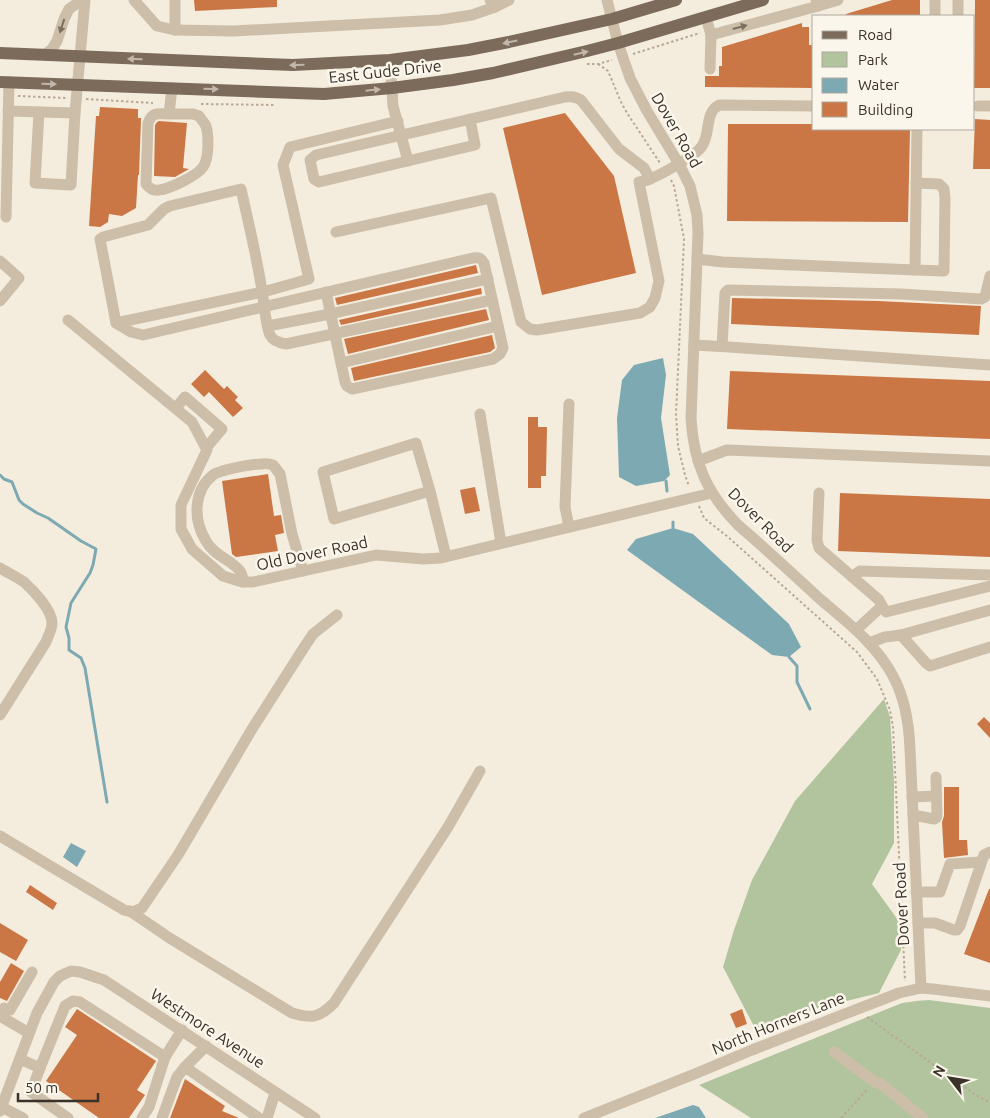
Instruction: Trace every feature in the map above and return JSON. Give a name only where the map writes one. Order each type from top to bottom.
[{"type":"main road","name":"East Gude Drive","points":[[0,53],[293,65],[353,63],[476,49],[612,19],[676,0]]},
{"type":"main road","name":"East Gude Drive","points":[[4,82],[324,94],[392,88],[453,80],[618,44],[763,0]]},
{"type":"street","points":[[45,55],[52,49],[69,10],[84,0]]},
{"type":"street","points":[[39,112],[35,183],[71,185],[84,0]]},
{"type":"street","points":[[134,0],[157,26],[174,30],[233,31],[440,20],[472,16],[493,3],[509,0]]},
{"type":"street","points":[[174,30],[175,0]]},
{"type":"street","name":"Dover Road","points":[[607,0],[618,44],[630,78],[651,118],[679,164],[690,186],[696,208],[698,260],[691,419],[694,447],[698,461],[712,493],[730,516],[869,642],[894,677],[902,698],[909,734],[921,988]]},
{"type":"street","points":[[711,35],[817,3],[838,0]]},
{"type":"street","points":[[935,0],[935,15]]},
{"type":"street","points":[[958,0],[958,15]]},
{"type":"street","points":[[706,17],[711,35],[710,69]]},
{"type":"street","points":[[390,60],[394,106],[408,161]]},
{"type":"street","points":[[4,82],[8,111],[6,216]]},
{"type":"street","points":[[169,114],[172,88]]},
{"type":"street","points":[[470,119],[475,145],[319,182],[314,179],[310,160],[316,155],[401,135],[470,119],[565,97],[570,96],[581,100],[620,148],[644,168],[650,179]]},
{"type":"street","points":[[336,232],[491,198],[522,322],[530,329],[537,330],[640,313],[650,307],[655,298],[659,282],[638,182],[650,179],[666,171],[699,150],[704,145],[711,112],[719,105],[812,106]]},
{"type":"street","points":[[8,111],[76,113]]},
{"type":"street","points":[[154,114],[169,114],[193,114],[199,116],[206,125],[208,146],[206,161],[196,175],[158,190],[150,188],[146,184],[148,123],[154,114]]},
{"type":"street","points":[[116,323],[263,292],[309,279],[283,165],[290,148],[398,122]]},
{"type":"street","points":[[915,270],[917,130]]},
{"type":"street","points":[[698,260],[944,271],[944,189],[939,184],[916,183]]},
{"type":"street","points":[[326,292],[330,314],[335,335],[345,382],[352,389],[493,359],[500,354],[503,348],[488,279],[481,258],[473,258],[265,306],[143,335],[131,332],[116,323],[100,239],[148,225],[164,209],[170,206],[241,189],[255,250],[263,292],[265,306],[268,326],[271,337],[279,343],[286,344],[335,335],[492,300]]},
{"type":"street","points":[[0,261],[19,278],[0,301]]},
{"type":"street","points":[[722,346],[725,293],[728,290],[901,294],[982,299],[985,297],[990,276]]},
{"type":"street","points":[[268,326],[488,279]]},
{"type":"street","points":[[68,320],[192,422],[206,448]]},
{"type":"street","points":[[341,363],[498,326]]},
{"type":"street","points":[[694,345],[990,365]]},
{"type":"street","name":"Old Dover Road","points":[[176,408],[186,396],[222,429],[206,448],[207,450],[181,505],[181,529],[192,549],[223,576],[244,582],[253,582],[376,555],[423,559],[446,556],[712,493]]},
{"type":"street","points":[[569,404],[565,507],[569,527]]},
{"type":"street","points":[[480,414],[501,543]]},
{"type":"street","points":[[430,491],[334,519],[323,472],[416,443],[430,491],[446,556]]},
{"type":"street","points":[[698,461],[727,450],[990,461]]},
{"type":"street","points":[[244,582],[240,572],[206,543],[198,525],[199,492],[214,473],[263,463],[273,465],[280,474],[292,534],[303,571]]},
{"type":"street","points":[[819,493],[817,540],[819,548],[878,600],[886,612],[990,586]]},
{"type":"street","points":[[0,568],[24,582],[41,600],[49,612],[52,622],[46,642],[0,715]]},
{"type":"street","points":[[852,577],[860,571],[990,575]]},
{"type":"street","points":[[856,630],[882,606]]},
{"type":"street","points":[[869,642],[990,610]]},
{"type":"street","points":[[130,912],[142,908],[178,855],[252,729],[313,634],[337,615]]},
{"type":"street","points":[[901,635],[930,666],[990,647]]},
{"type":"street","points":[[0,836],[130,912],[292,1012],[304,1017],[314,1016],[325,1012],[334,1003],[443,835],[480,771]]},
{"type":"street","points":[[913,815],[936,818],[936,777]]},
{"type":"street","points":[[912,797],[936,796]]},
{"type":"street","points":[[918,923],[935,923],[957,930],[981,862],[984,855],[990,852]]},
{"type":"street","points":[[916,892],[940,892],[950,864],[981,862]]},
{"type":"street","name":"Westmore Avenue","points":[[29,1033],[37,1013],[54,982],[60,976],[71,971],[80,972],[104,980],[182,1030],[308,1116]]},
{"type":"street","points":[[23,1118],[1,1109],[29,1033],[0,1015],[4,1008],[10,1010],[32,972]]},
{"type":"street","name":"North Horners Lane","points":[[584,1118],[907,990],[921,988],[938,989],[990,996]]},
{"type":"street","points":[[68,1118],[31,1092],[65,1006],[73,1001],[80,1002],[165,1057]]},
{"type":"street","points":[[142,1118],[148,1108],[165,1057],[182,1030]]},
{"type":"street","points":[[162,1118],[177,1077],[206,1046]]},
{"type":"street","points":[[834,1052],[874,1082],[881,1084],[923,1118]]},
{"type":"street","points":[[20,1059],[40,1068]]},
{"type":"street","points":[[185,1067],[259,1118]]},
{"type":"street","points":[[267,1118],[276,1093]]},
{"type":"path","points":[[598,64],[608,71],[627,113],[674,186],[684,239],[676,414],[678,446],[688,485],[704,518],[728,537],[857,652],[878,679],[890,710],[893,727],[905,980]]},
{"type":"path","points":[[864,1014],[990,1103]]},
{"type":"path","points":[[842,1118],[874,1082]]},
{"type":"green space","points":[[884,699],[890,717],[894,781],[894,843],[872,884],[898,920],[901,950],[879,993],[814,1009],[758,1034],[723,967],[752,880],[795,801]]},
{"type":"green space","points":[[929,1000],[990,1008],[990,1118],[751,1118],[699,1085],[902,1003]]},
{"type":"water","points":[[663,358],[666,375],[661,418],[670,475],[664,481],[636,486],[619,477],[617,418],[622,380],[634,365]]},
{"type":"water","points":[[673,528],[693,534],[789,624],[801,647],[789,657],[772,655],[627,550],[636,539]]},
{"type":"water","points":[[71,843],[86,851],[77,867],[63,857]]},
{"type":"water","points":[[693,1105],[699,1107],[706,1118],[655,1118]]},
{"type":"building","points":[[194,0],[277,0],[277,7],[195,11]]},
{"type":"building","points":[[892,0],[920,0],[920,15],[846,14]]},
{"type":"building","points":[[975,0],[990,0],[990,88],[975,88]]},
{"type":"building","points":[[802,23],[802,27],[809,27],[809,45],[812,45],[812,88],[705,87],[705,76],[719,76],[719,66],[722,66],[722,47]]},
{"type":"building","points":[[100,107],[138,109],[138,118],[141,118],[141,120],[136,208],[122,216],[109,214],[108,222],[100,227],[89,226],[96,116],[99,116]]},
{"type":"building","points":[[565,113],[614,176],[636,273],[542,295],[503,128]]},
{"type":"building","points":[[975,119],[990,120],[990,169],[973,169]]},
{"type":"building","points":[[159,121],[187,123],[183,168],[189,169],[175,177],[154,176],[155,125]]},
{"type":"building","points":[[728,124],[812,124],[812,130],[910,130],[908,222],[727,221]]},
{"type":"building","points":[[476,265],[478,273],[337,305],[335,298]]},
{"type":"building","points":[[481,288],[482,294],[341,325],[339,320]]},
{"type":"building","points":[[732,298],[878,301],[981,306],[979,335],[731,324]]},
{"type":"building","points":[[486,309],[489,320],[348,354],[344,339]]},
{"type":"building","points":[[492,335],[495,348],[490,352],[354,381],[351,368]]},
{"type":"building","points":[[205,370],[224,389],[227,386],[238,397],[235,400],[243,408],[233,417],[209,392],[204,397],[191,384]]},
{"type":"building","points":[[730,371],[990,381],[990,439],[727,429]]},
{"type":"building","points":[[528,417],[538,417],[538,427],[547,427],[546,476],[541,476],[541,488],[528,488]]},
{"type":"building","points":[[268,474],[274,516],[281,515],[284,533],[275,535],[278,551],[236,557],[232,554],[222,481]]},
{"type":"building","points":[[475,487],[480,511],[465,514],[460,490]]},
{"type":"building","points":[[840,493],[990,499],[990,557],[838,551]]},
{"type":"building","points":[[984,717],[990,723],[990,738],[977,724]]},
{"type":"building","points":[[944,787],[959,787],[959,840],[967,840],[968,855],[944,858],[942,822],[944,816]]},
{"type":"building","points":[[30,885],[57,903],[53,910],[26,892]]},
{"type":"building","points":[[990,889],[990,963],[964,954]]},
{"type":"building","points":[[0,923],[28,940],[16,961],[0,952]]},
{"type":"building","points":[[11,963],[24,971],[7,1001],[0,998],[0,982]]},
{"type":"building","points":[[77,1009],[156,1061],[137,1090],[145,1095],[129,1118],[99,1118],[46,1081],[77,1035],[65,1027]]},
{"type":"building","points":[[742,1009],[747,1024],[736,1028],[730,1014]]},
{"type":"building","points":[[185,1079],[225,1106],[222,1111],[239,1118],[170,1118]]},
{"type":"waterway","points":[[0,475],[12,482],[19,500],[23,504],[96,549],[90,573],[71,603],[66,627],[69,638],[69,650],[81,658],[85,668],[107,802]]},
{"type":"waterway","points":[[666,481],[667,491]]},
{"type":"waterway","points":[[673,522],[673,528]]},
{"type":"waterway","points":[[789,657],[797,666],[797,682],[810,709]]}]
